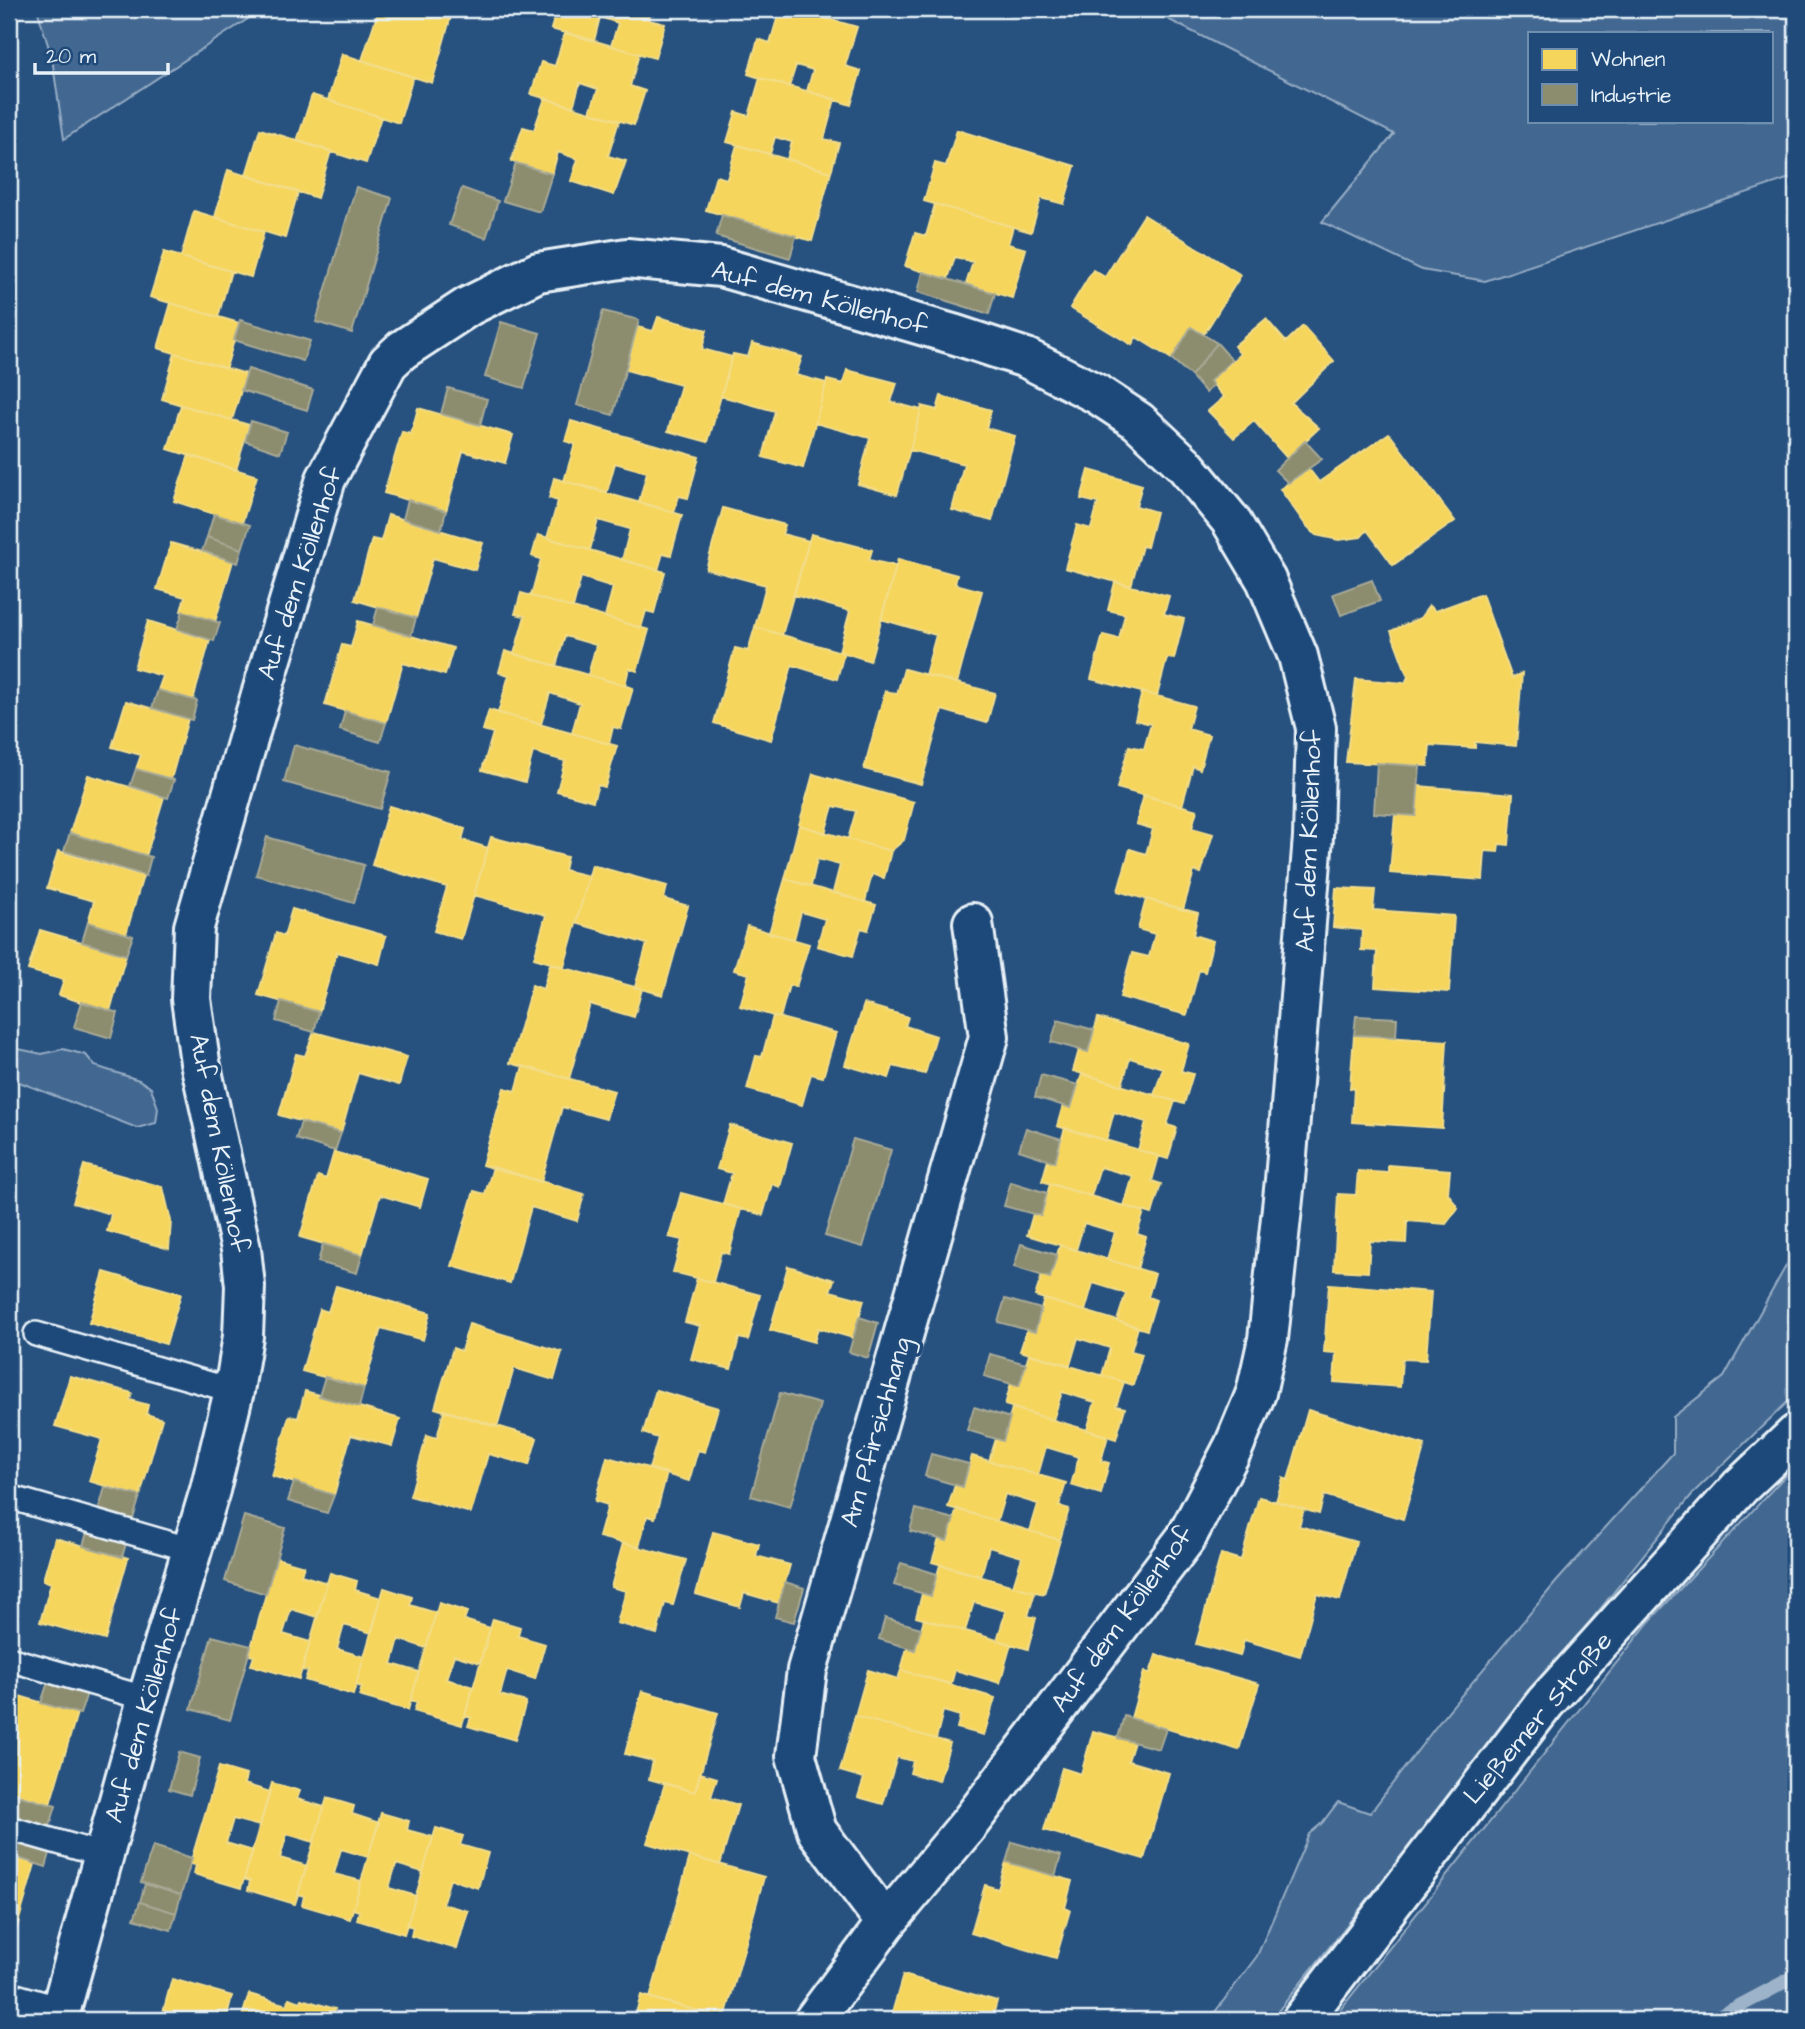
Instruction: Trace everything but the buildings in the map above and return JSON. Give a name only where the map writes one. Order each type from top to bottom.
[{"type":"street","name":"Auf dem Köllenhof","points":[[60,2014],[103,1855],[211,1490],[234,1391],[243,1336],[245,1286],[242,1249],[191,999],[194,928],[326,479],[388,363],[402,350],[469,306],[538,272],[627,258],[721,267],[956,335],[1026,358],[1097,394],[1138,421],[1184,464],[1223,512],[1259,568],[1297,656],[1316,728],[1314,836],[1298,1043],[1268,1339],[1256,1394],[1234,1446],[1186,1538],[968,1825],[886,1923],[814,2020]]},
{"type":"street","name":"Am Pfirsichhang","points":[[886,1923],[817,1831],[796,1756],[807,1670],[989,1037],[973,923]]},
{"type":"street","name":"Ließemer Straße","points":[[1302,2020],[1545,1703],[1740,1487],[1796,1434]]},
{"type":"lane","points":[[36,1334],[234,1391]]},
{"type":"lane","points":[[9,1497],[192,1550]]},
{"type":"lane","points":[[9,1659],[148,1699]]},
{"type":"lane","points":[[9,1828],[103,1855]]},
{"type":"lane","points":[[9,1994],[60,2014]]},
{"type":"shaded area","points":[[37,9],[263,9],[64,139],[52,58]]},
{"type":"shaded area","points":[[1148,9],[1796,9],[1796,176],[1485,281],[1422,270],[1322,222],[1394,134]]},
{"type":"shaded area","points":[[9,1047],[42,1054],[63,1049],[86,1055],[95,1066],[139,1080],[151,1088],[158,1108],[156,1123],[137,1128],[9,1078]]},
{"type":"shaded area","points":[[1796,1248],[1796,1394],[1694,1492],[1271,2020],[1209,2020],[1257,1956],[1309,1834],[1322,1823],[1338,1802],[1370,1813],[1444,1716],[1557,1581],[1673,1453],[1673,1417],[1724,1377]]},
{"type":"shaded area","points":[[1796,1464],[1796,2020],[1332,2020],[1649,1622]]},
{"type":"waterway","points":[[1713,2020],[1796,1976]]}]
